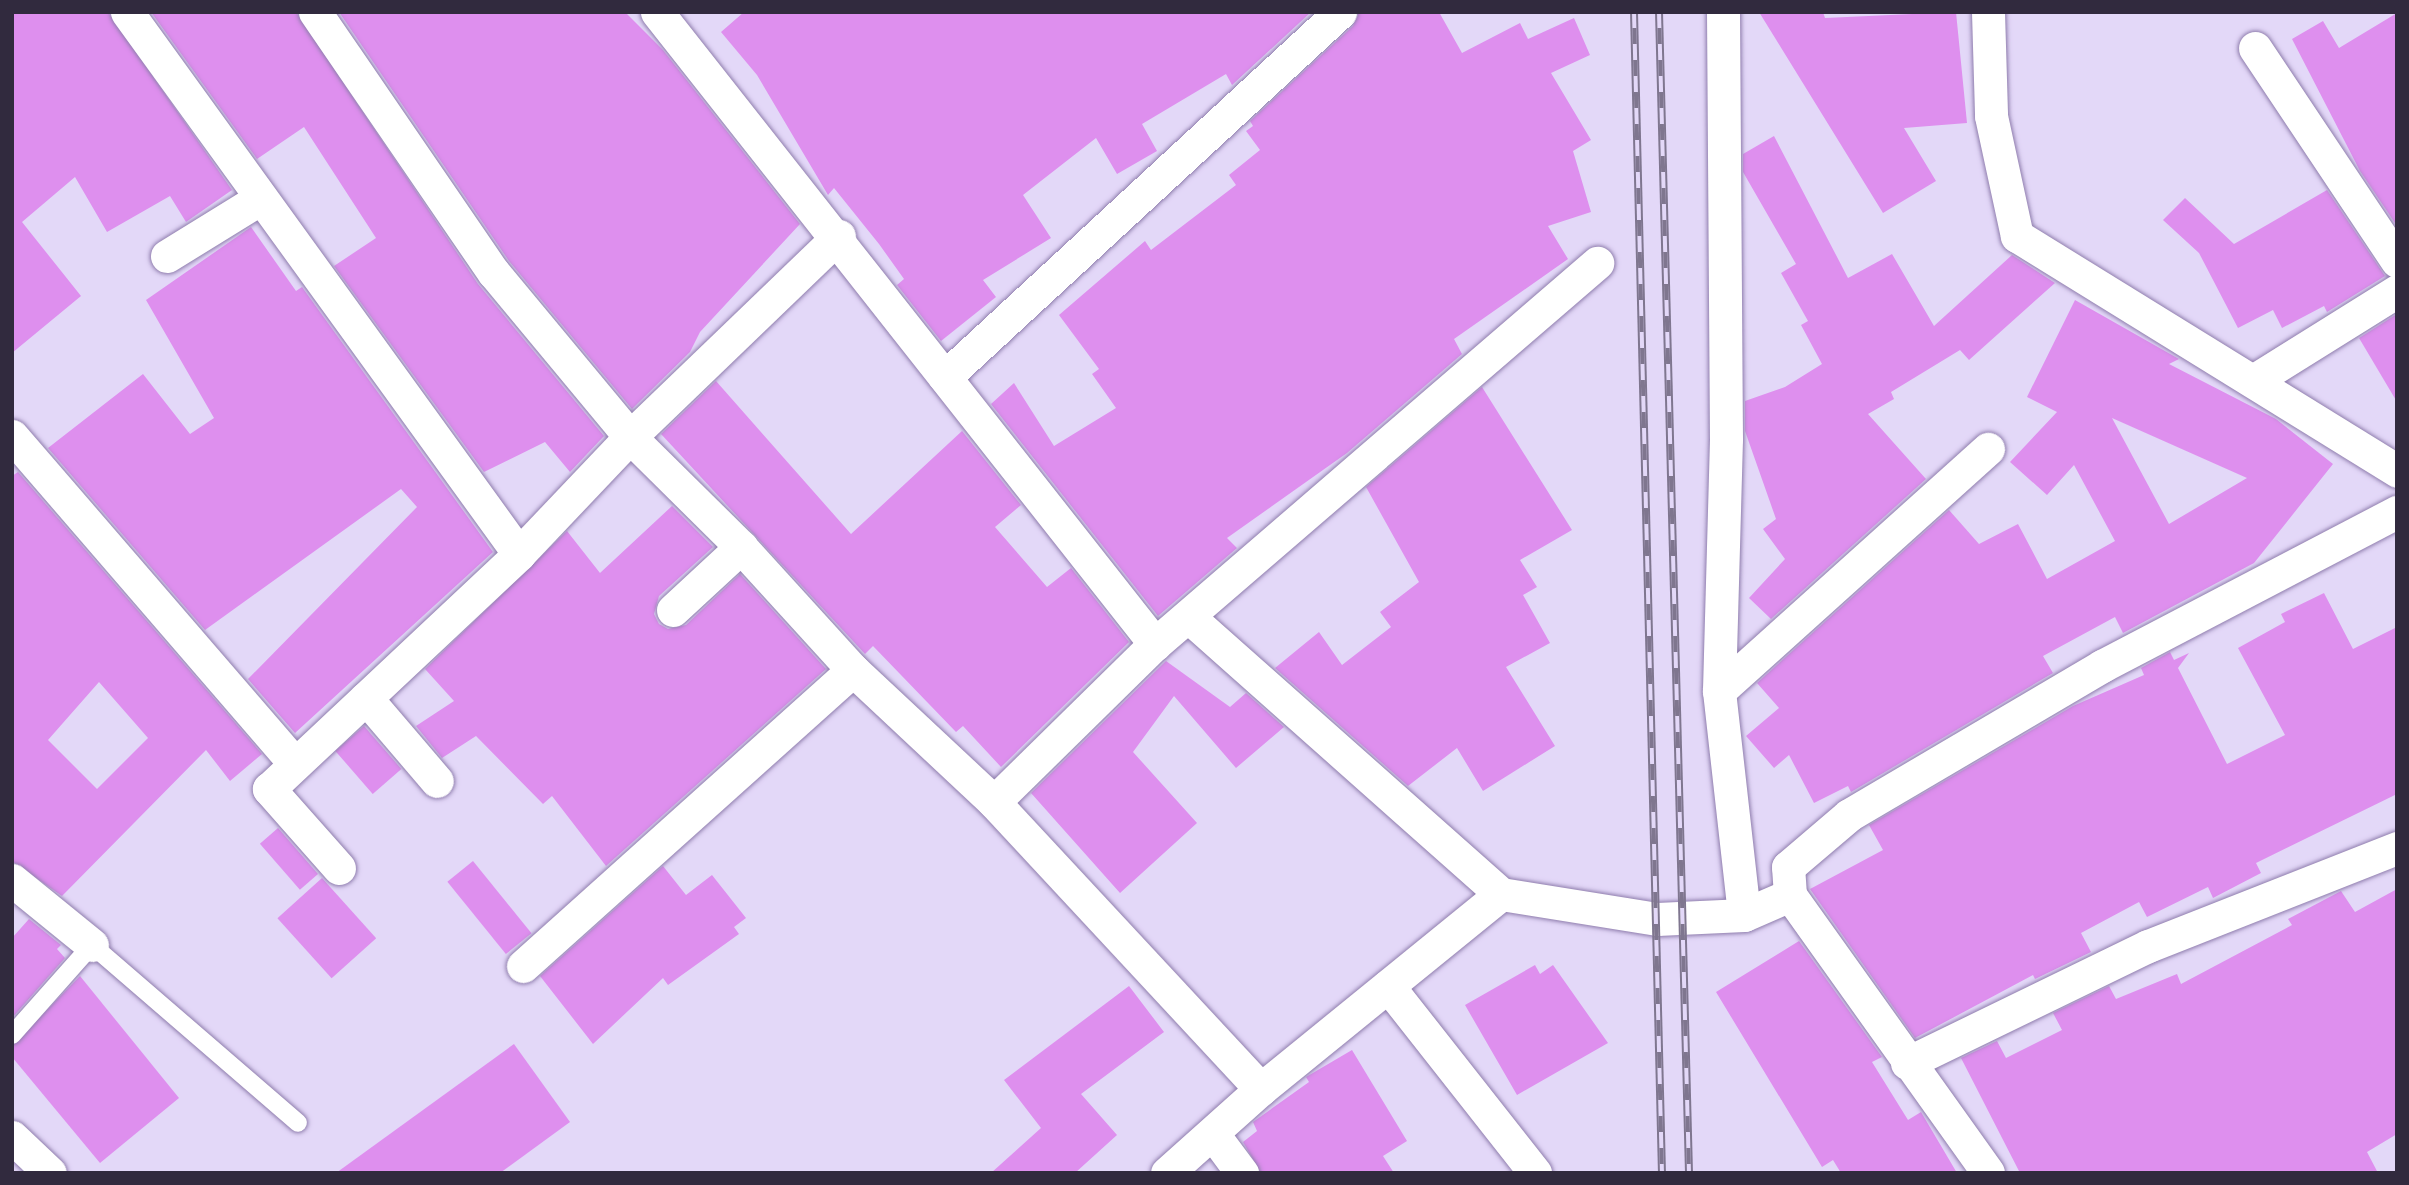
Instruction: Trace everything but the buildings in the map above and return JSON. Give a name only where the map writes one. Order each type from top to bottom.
[{"type":"street","points":[[127,12],[519,554]]},
{"type":"street","points":[[315,12],[494,272],[631,437],[741,547],[853,670],[994,802],[1261,1089]]},
{"type":"street","points":[[657,12],[839,236],[945,377],[1155,644]]},
{"type":"street","points":[[945,377],[1340,12]]},
{"type":"street","points":[[1723,12],[1726,439],[1719,691],[1744,915]]},
{"type":"street","points":[[1988,12],[1990,116],[2017,236],[2397,471]]},
{"type":"street","points":[[2255,48],[2397,261]]},
{"type":"street","points":[[167,256],[261,198]]},
{"type":"street","points":[[338,868],[269,789],[293,761],[366,698],[519,554],[631,437],[839,236]]},
{"type":"street","points":[[994,802],[1155,644],[1190,618],[1597,263]]},
{"type":"street","points":[[2253,381],[2397,291]]},
{"type":"street","points":[[12,436],[293,761]]},
{"type":"street","points":[[1719,691],[1989,449]]},
{"type":"street","points":[[1988,1173],[1790,895],[1788,867],[1849,815],[2102,666],[2397,512]]},
{"type":"street","points":[[673,610],[741,547]]},
{"type":"street","points":[[1190,618],[1501,894],[1657,919],[1744,915],[1790,895]]},
{"type":"street","points":[[523,966],[853,670]]},
{"type":"street","points":[[366,698],[436,781]]},
{"type":"street","points":[[1908,1063],[2148,946],[2397,848]]},
{"type":"street","points":[[12,880],[92,945]]},
{"type":"street","points":[[1167,1173],[1261,1089],[1501,894]]},
{"type":"street","points":[[1388,986],[1535,1173]]},
{"type":"street","points":[[1213,1134],[1242,1173]]},
{"type":"street","points":[[12,1137],[50,1173]]},
{"type":"lane","points":[[12,1035],[92,945],[298,1124]]},
{"type":"railway","points":[[1634,12],[1662,1173]]},
{"type":"railway","points":[[1659,12],[1689,1173]]}]
